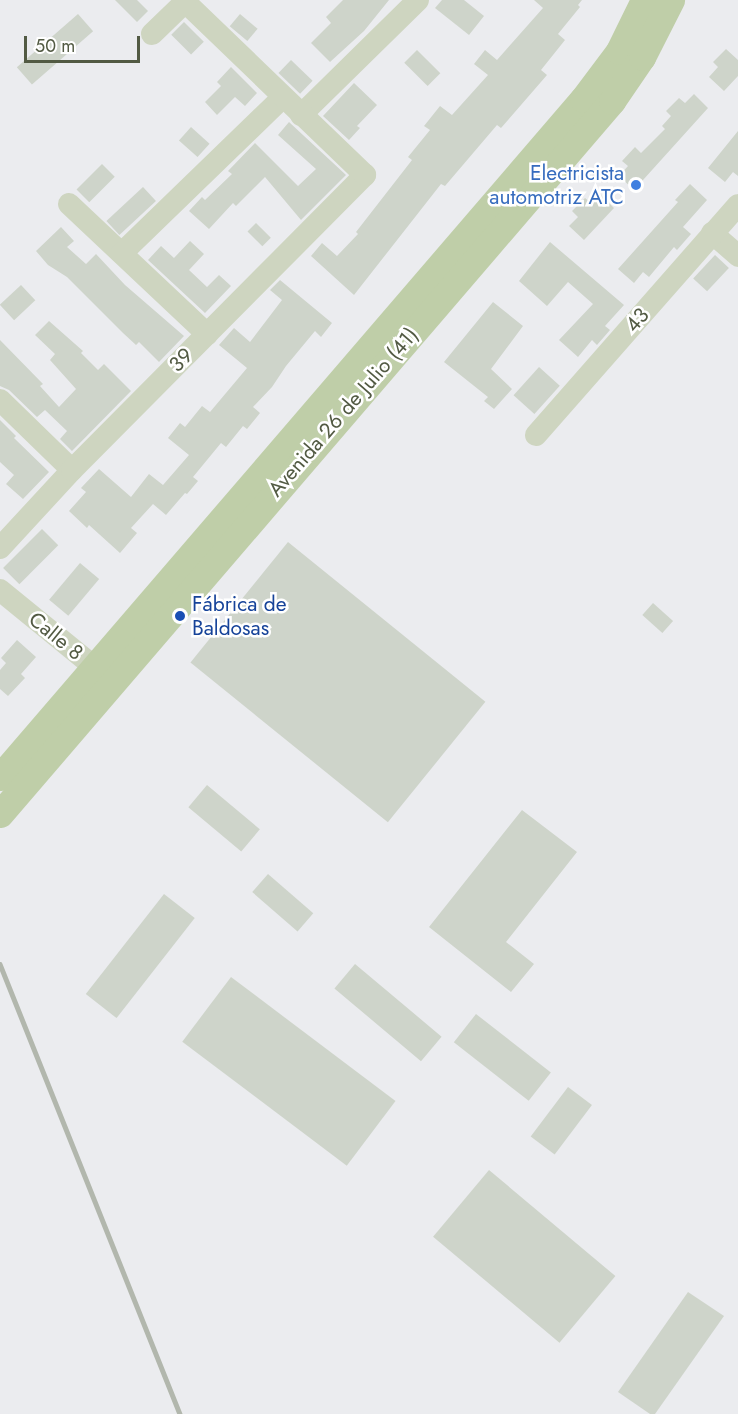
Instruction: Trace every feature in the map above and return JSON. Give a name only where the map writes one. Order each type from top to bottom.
[{"type":"main road","name":"Avenida 26 de Julio (41)","points":[[0,814],[104,675],[583,99],[619,51],[644,0]]},
{"type":"main road","name":"Avenida 26 de Julio (41)","points":[[0,777],[104,675],[612,101],[642,57],[670,0]]},
{"type":"street","points":[[152,34],[185,2],[301,115],[418,0]]},
{"type":"street","points":[[122,253],[282,98]]},
{"type":"street","name":"39","points":[[0,548],[72,470],[365,175],[301,115]]},
{"type":"street","points":[[69,204],[207,334]]},
{"type":"street","name":"43","points":[[536,435],[738,205]]},
{"type":"street","points":[[712,233],[738,256]]},
{"type":"street","points":[[0,400],[72,470]]},
{"type":"street","name":"Calle 8","points":[[0,590],[104,675]]},
{"type":"building","points":[[115,0],[137,0],[148,11],[137,22]]},
{"type":"building","points":[[343,0],[389,0],[364,31],[330,62],[311,43],[331,23],[326,17]]},
{"type":"building","points":[[442,0],[464,0],[484,16],[469,35],[435,8]]},
{"type":"building","points":[[534,0],[582,0],[578,5],[580,7],[558,34],[565,40],[541,70],[547,75],[501,128],[497,125],[445,186],[441,184],[354,295],[311,256],[322,243],[337,256],[358,234],[356,232],[412,160],[408,157],[430,130],[424,126],[440,106],[452,115],[488,75],[474,64],[485,50],[497,60],[543,8]]},
{"type":"building","points":[[78,14],[93,31],[32,84],[17,67]]},
{"type":"building","points":[[240,14],[258,29],[247,41],[230,26]]},
{"type":"building","points":[[184,22],[204,42],[191,55],[171,35]]},
{"type":"building","points":[[726,49],[738,60],[738,76],[724,91],[709,77],[718,67],[713,62]]},
{"type":"building","points":[[417,50],[440,73],[428,86],[404,63]]},
{"type":"building","points":[[291,60],[313,81],[300,94],[278,73]]},
{"type":"building","points":[[231,67],[257,93],[245,106],[235,97],[217,115],[205,102],[221,86],[217,82]]},
{"type":"building","points":[[354,83],[377,105],[357,126],[360,128],[349,140],[323,116]]},
{"type":"building","points":[[694,94],[708,108],[634,190],[619,176],[628,166],[622,161],[635,147],[641,153],[665,129],[662,126],[671,116],[666,111],[679,98],[685,103]]},
{"type":"building","points":[[289,122],[346,175],[301,220],[265,177],[236,206],[233,203],[209,229],[189,211],[202,197],[205,200],[232,174],[228,171],[255,143],[298,186],[316,169],[278,135]]},
{"type":"building","points":[[191,127],[210,144],[198,157],[179,140]]},
{"type":"building","points":[[738,131],[738,176],[733,172],[725,182],[708,168]]},
{"type":"building","points":[[102,164],[115,177],[89,202],[77,189]]},
{"type":"building","points":[[690,184],[707,200],[683,227],[691,234],[677,250],[674,247],[649,277],[643,272],[634,283],[618,269],[678,202],[675,200]]},
{"type":"building","points":[[143,187],[156,201],[119,235],[106,221]]},
{"type":"building","points":[[600,194],[614,208],[584,240],[569,226],[578,217],[572,211],[585,198],[591,203]]},
{"type":"building","points":[[256,223],[271,238],[262,246],[248,231]]},
{"type":"building","points":[[61,227],[74,241],[67,247],[86,264],[96,254],[125,285],[184,336],[159,362],[139,342],[136,345],[67,277],[48,265],[36,251]]},
{"type":"building","points":[[190,241],[204,254],[189,270],[207,287],[219,275],[231,286],[205,313],[148,260],[161,246],[174,258]]},
{"type":"building","points":[[550,242],[624,305],[605,326],[610,330],[597,345],[592,340],[578,357],[559,340],[593,304],[568,282],[547,306],[519,281]]},
{"type":"building","points":[[715,255],[729,268],[707,291],[693,278]]},
{"type":"building","points":[[280,280],[332,323],[321,337],[315,331],[272,387],[253,407],[260,413],[247,429],[243,426],[226,447],[221,443],[193,477],[198,481],[166,515],[153,504],[131,528],[137,533],[120,553],[89,525],[87,528],[69,511],[86,492],[81,488],[99,469],[131,497],[149,474],[163,485],[189,455],[168,438],[180,423],[185,427],[202,406],[210,412],[247,368],[219,345],[234,328],[250,342],[282,300],[270,290]]},
{"type":"building","points":[[21,285],[35,300],[14,320],[0,305]]},
{"type":"building","points":[[493,302],[523,326],[491,369],[512,389],[494,409],[484,401],[488,397],[444,362]]},
{"type":"building","points":[[49,321],[83,351],[81,353],[98,370],[104,364],[131,391],[72,451],[60,439],[67,431],[45,410],[37,417],[9,390],[0,386],[0,340],[43,384],[40,386],[59,407],[76,389],[50,360],[55,354],[35,335]]},
{"type":"building","points":[[539,367],[560,386],[534,414],[514,395]]},
{"type":"building","points":[[0,420],[16,436],[14,438],[49,472],[23,499],[6,484],[14,475],[0,462]]},
{"type":"building","points":[[42,529],[58,545],[19,584],[3,568]]},
{"type":"building","points":[[288,542],[485,702],[388,822],[190,662]]},
{"type":"building","points":[[80,563],[99,579],[68,616],[49,600]]},
{"type":"building","points":[[653,603],[673,621],[662,633],[642,615]]},
{"type":"building","points":[[17,640],[36,657],[21,674],[25,678],[8,696],[0,689],[0,670],[6,663],[1,658]]},
{"type":"building","points":[[207,785],[260,829],[241,852],[188,807]]},
{"type":"building","points":[[522,810],[577,852],[506,942],[534,964],[511,992],[429,927]]},
{"type":"building","points":[[268,874],[313,913],[298,931],[252,892]]},
{"type":"building","points":[[164,894],[195,918],[117,1018],[86,994]]},
{"type":"building","points":[[355,964],[442,1037],[421,1061],[334,989]]},
{"type":"building","points":[[231,977],[396,1101],[347,1166],[182,1042]]},
{"type":"building","points":[[476,1014],[551,1072],[529,1101],[454,1042]]},
{"type":"building","points":[[568,1087],[592,1105],[555,1155],[531,1137]]},
{"type":"building","points":[[489,1170],[615,1276],[559,1343],[433,1237]]},
{"type":"building","points":[[688,1292],[724,1316],[655,1414],[650,1414],[618,1392]]},
{"type":"railway","points":[[0,964],[180,1414]]},
{"type":"place","name":"Electricista automotriz ATC","points":[[636,185]]},
{"type":"place","name":"Fábrica de Baldosas","points":[[180,616]]}]
